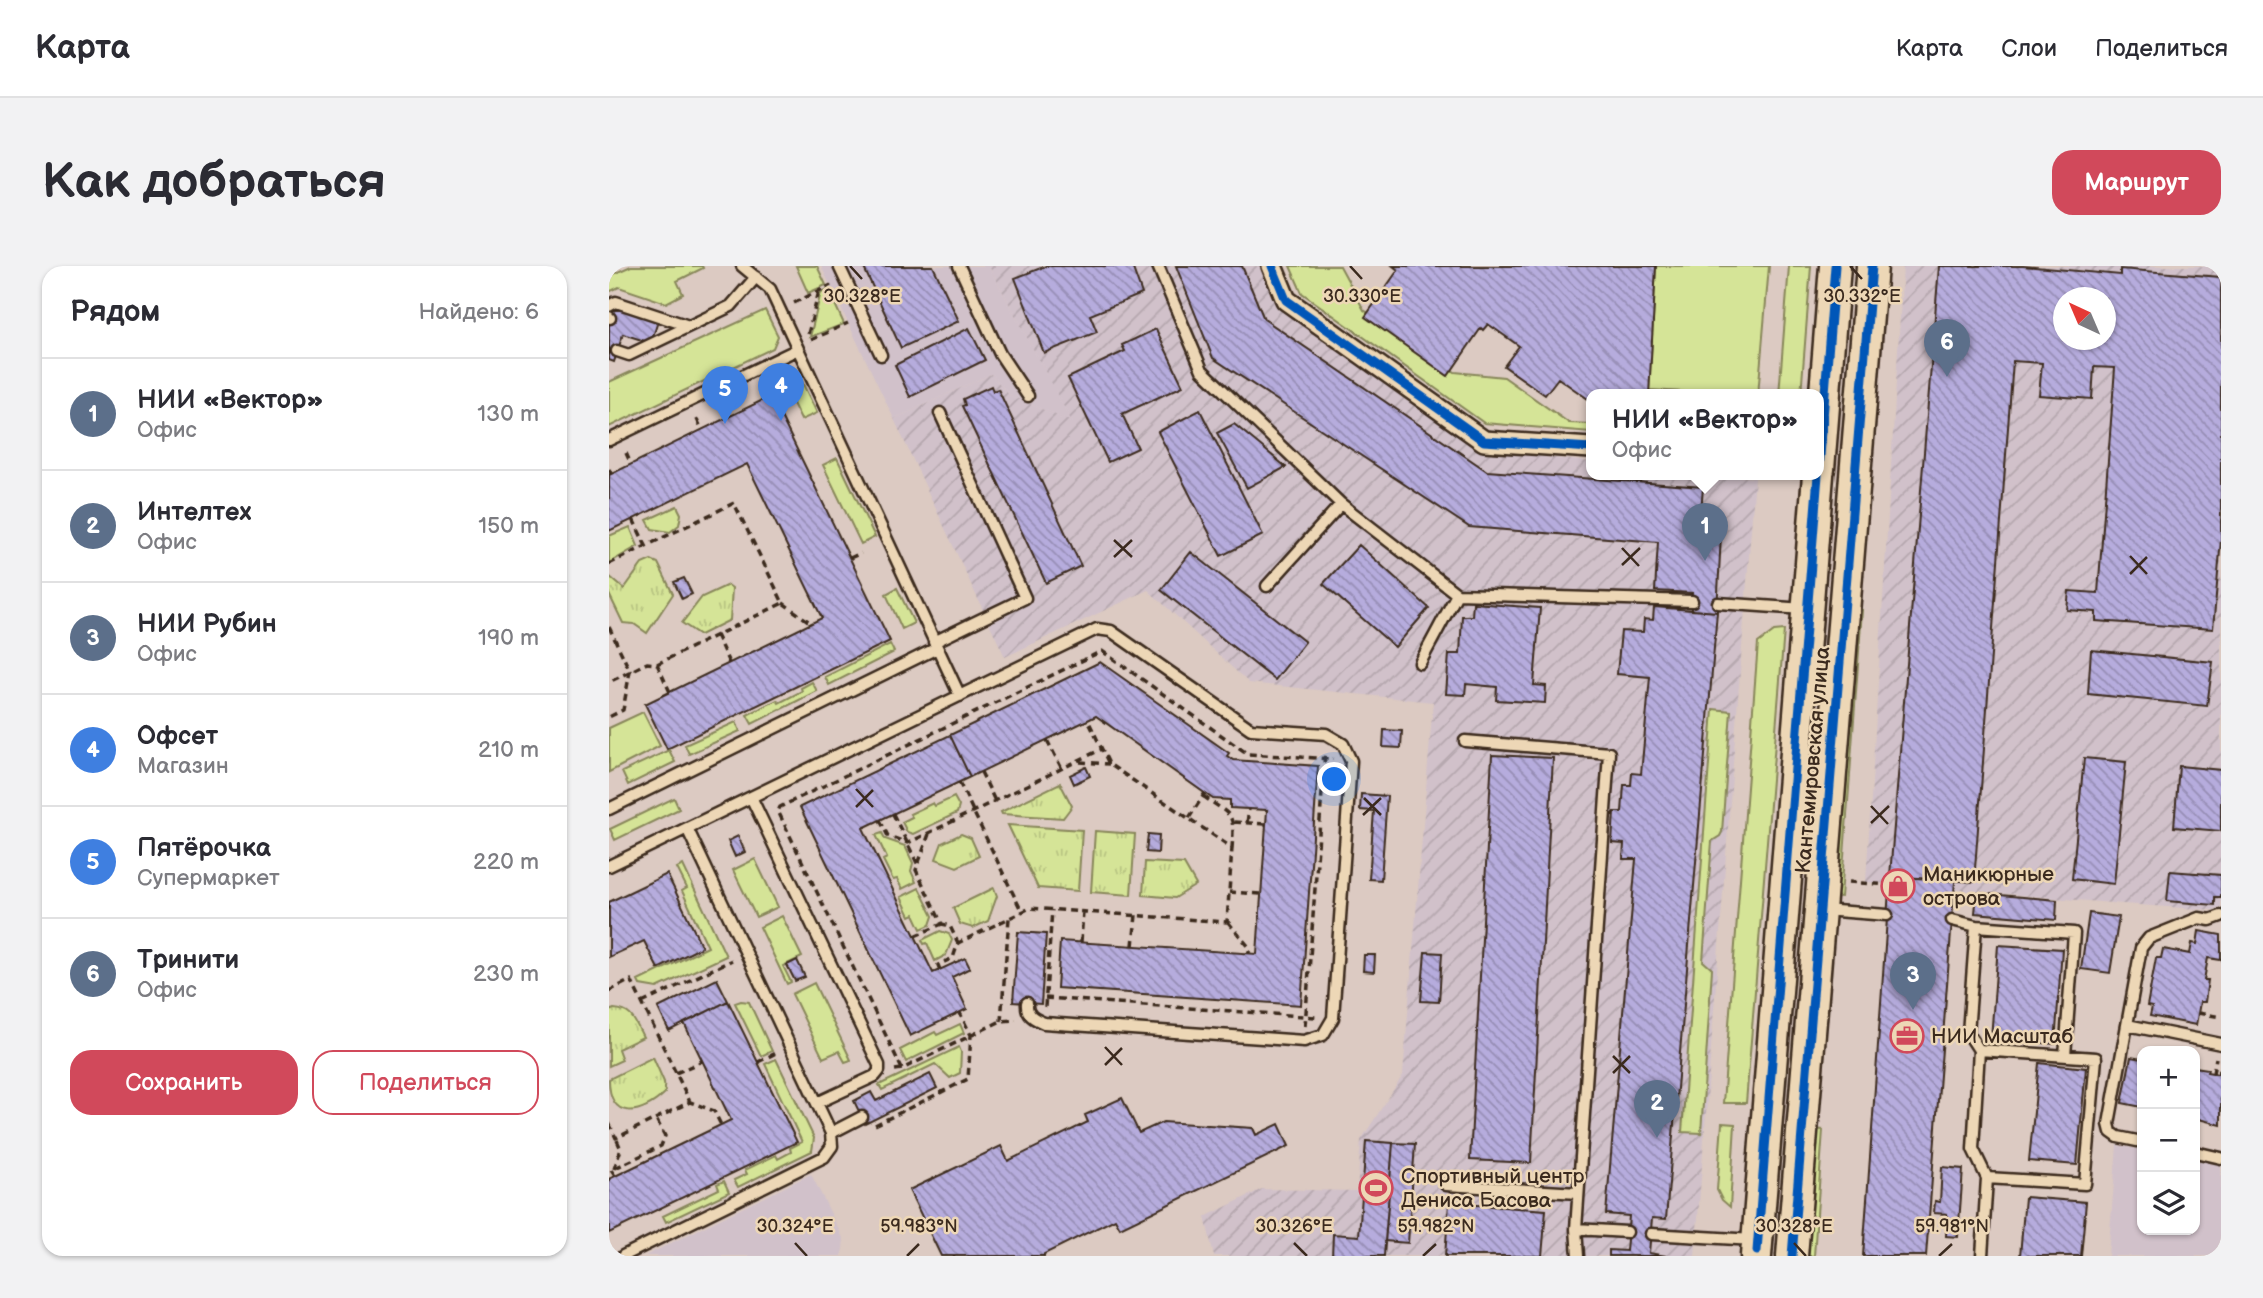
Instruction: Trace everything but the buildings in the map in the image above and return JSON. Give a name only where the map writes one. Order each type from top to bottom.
[{"type":"main road","points":[[1824,406],[1835,266]]},
{"type":"main road","name":"Кантемировская улица","points":[[1792,1256],[1872,266]]},
{"type":"main road","name":"Кантемировская улица","points":[[1757,1248],[1818,480]]},
{"type":"street","points":[[1272,266],[1286,300],[1484,441],[1586,449]]},
{"type":"lane","points":[[742,266],[770,289],[960,696]]},
{"type":"lane","points":[[839,266],[881,355]]},
{"type":"lane","points":[[959,266],[1000,354],[1028,396]]},
{"type":"lane","points":[[1158,266],[1202,370],[1341,504],[1457,594],[1692,601]]},
{"type":"lane","points":[[617,351],[629,355],[731,306],[756,277]]},
{"type":"lane","points":[[609,306],[616,302],[689,326]]},
{"type":"lane","points":[[655,332],[667,337]]},
{"type":"lane","points":[[609,440],[798,349]]},
{"type":"lane","points":[[609,809],[1025,598],[940,413]]},
{"type":"lane","points":[[1266,586],[1341,504]]},
{"type":"lane","points":[[1420,663],[1457,594]]},
{"type":"lane","points":[[1718,603],[1808,609]]},
{"type":"lane","points":[[609,866],[1097,629],[1111,631],[1251,729],[1326,734],[1343,744],[1351,761],[1333,1018],[1323,1035],[1304,1041],[1044,1023],[1032,1018],[1027,1003]]},
{"type":"lane","points":[[1465,741],[1609,753],[1578,1193],[1578,1256]]},
{"type":"lane","points":[[751,797],[879,1065],[875,1076],[817,1103]]},
{"type":"lane","points":[[623,1256],[824,1157],[832,1146],[831,1133],[687,828]]},
{"type":"lane","points":[[1819,910],[1887,915]]},
{"type":"lane","points":[[2137,1141],[2118,1137],[2111,1132],[2109,1124],[2141,948],[2149,938],[2199,918],[2210,920],[2221,916]]},
{"type":"lane","points":[[1952,920],[1976,926],[2074,933],[2065,1056]]},
{"type":"lane","points":[[1976,926],[1968,1033],[1979,1051],[1973,1149],[1987,1178],[1982,1256]]},
{"type":"lane","points":[[2127,1025],[2221,1044]]},
{"type":"lane","points":[[1979,1051],[2096,1058],[2085,1184],[1987,1178]]},
{"type":"lane","points":[[831,1133],[862,1117]]},
{"type":"lane","points":[[2200,1153],[2221,1158]]},
{"type":"lane","points":[[1446,1185],[1578,1193]]},
{"type":"lane","points":[[1576,1229],[1627,1232]]},
{"type":"lane","points":[[1651,1234],[1757,1248]]},
{"type":"path","points":[[779,310],[844,278]]},
{"type":"path","points":[[819,291],[806,343],[862,317]]},
{"type":"path","points":[[697,419],[702,430]]},
{"type":"path","points":[[626,453],[631,464]]},
{"type":"path","points":[[609,564],[734,503],[783,603],[811,623]]},
{"type":"path","points":[[633,519],[646,546]]},
{"type":"path","points":[[850,558],[861,553]]},
{"type":"path","points":[[609,682],[647,663],[657,664],[783,603]]},
{"type":"path","points":[[609,627],[630,671],[623,710],[609,717]]},
{"type":"path","points":[[716,635],[729,663]]},
{"type":"path","points":[[902,1069],[778,811],[780,807],[1102,651],[1248,754],[1351,761]]},
{"type":"path","points":[[657,664],[670,692]]},
{"type":"path","points":[[1088,720],[1109,764]]},
{"type":"path","points":[[1304,1041],[1326,734]]},
{"type":"path","points":[[1047,740],[1062,769]]},
{"type":"path","points":[[880,820],[888,836],[908,843],[1102,749]]},
{"type":"path","points":[[1077,761],[1109,764],[1232,848]]},
{"type":"path","points":[[981,772],[995,801]]},
{"type":"path","points":[[959,782],[1022,912]]},
{"type":"path","points":[[1188,818],[1204,795],[1231,816],[1234,822],[1227,922]]},
{"type":"path","points":[[1247,823],[1249,809]]},
{"type":"path","points":[[894,814],[918,865]]},
{"type":"path","points":[[1234,822],[1266,824]]},
{"type":"path","points":[[930,832],[916,870],[942,924]]},
{"type":"path","points":[[1849,882],[1889,885]]},
{"type":"path","points":[[1229,892],[1261,894]]},
{"type":"path","points":[[958,943],[1030,908],[1227,922],[1249,947],[1249,954]]},
{"type":"path","points":[[1044,1023],[1052,909]]},
{"type":"path","points":[[1080,942],[1083,911]]},
{"type":"path","points":[[1133,946],[1136,915]]},
{"type":"path","points":[[1001,1021],[1009,918]]},
{"type":"path","points":[[915,936],[942,924],[950,926],[958,943],[953,958],[937,965],[940,970]]},
{"type":"path","points":[[642,1003],[732,959]]},
{"type":"path","points":[[609,991],[631,980],[690,1102],[714,1111],[721,1125]]},
{"type":"path","points":[[1045,998],[1333,1018]]},
{"type":"path","points":[[870,1128],[968,1079],[971,1035],[960,1013]]},
{"type":"path","points":[[2198,1013],[2221,1017]]},
{"type":"path","points":[[879,1071],[902,1069],[1001,1021],[1032,1018]]},
{"type":"path","points":[[758,1062],[776,1053]]},
{"type":"path","points":[[676,1073],[702,1061]]},
{"type":"path","points":[[617,1138],[690,1102]]},
{"type":"path","points":[[614,1169],[661,1146],[664,1136],[656,1119]]},
{"type":"path","points":[[609,1123],[621,1149],[614,1169],[611,1170],[615,1177]]},
{"type":"shaded area","points":[[821,266],[989,266],[1073,423],[1009,395],[991,374],[894,419]]},
{"type":"shaded area","points":[[989,266],[1261,266],[1277,306],[1481,450],[1586,461],[1586,480],[1755,480],[1695,1256],[1214,1256],[1205,1217],[1262,1189],[1357,1191],[1361,1140],[1403,1075],[1433,702],[1249,683],[1148,590],[1005,657],[894,419],[991,374],[1009,395],[1072,422]]},
{"type":"shaded area","points":[[1903,266],[2221,266],[2221,907],[2213,910],[1866,882]]},
{"type":"shaded area","points":[[2117,1145],[2137,1149],[2137,1235],[2200,1235],[2200,1161],[2221,1165],[2221,1256],[2108,1256]]},
{"type":"shaded area","points":[[811,1174],[844,1240],[842,1256],[645,1256]]},
{"type":"green space","points":[[631,266],[703,268],[677,281],[683,294],[666,303],[619,287],[609,292],[609,276]]},
{"type":"green space","points":[[796,266],[817,266],[826,285],[808,293]]},
{"type":"green space","points":[[1290,266],[1340,266],[1364,310],[1455,372],[1504,377],[1569,423],[1586,424],[1586,432],[1484,423],[1302,293]]},
{"type":"green space","points":[[1656,266],[1769,266],[1759,389],[1649,389]]},
{"type":"green space","points":[[1789,266],[1811,266],[1801,389],[1779,389]]},
{"type":"green space","points":[[828,289],[844,324],[810,337],[821,292]]},
{"type":"green space","points":[[765,310],[778,336],[773,348],[609,427],[609,382]]},
{"type":"green space","points":[[802,382],[817,413],[801,420],[786,389]]},
{"type":"green space","points":[[837,458],[875,537],[861,544],[823,465]]},
{"type":"green space","points":[[677,506],[681,514],[679,525],[670,532],[652,529],[647,520]]},
{"type":"green space","points":[[630,527],[638,546],[609,563],[609,536]]},
{"type":"green space","points":[[651,560],[658,563],[673,594],[647,633],[634,624],[623,623],[609,594],[609,576],[624,589],[642,564]]},
{"type":"green space","points":[[728,585],[732,588],[730,620],[700,635],[682,623],[702,597]]},
{"type":"green space","points":[[897,588],[914,623],[902,629],[886,594]]},
{"type":"green space","points":[[1853,610],[1862,610],[1841,897],[1832,896]]},
{"type":"green space","points":[[1784,630],[1746,1103],[1723,1103],[1758,643],[1774,631]]},
{"type":"green space","points":[[890,644],[894,652],[829,685],[825,677]]},
{"type":"green space","points":[[812,682],[817,691],[752,724],[747,715],[777,700],[779,703],[802,691],[801,688]]},
{"type":"green space","points":[[1713,709],[1731,711],[1722,832],[1712,841],[1703,961],[1712,969],[1701,1133],[1682,1132]]},
{"type":"green space","points":[[643,712],[660,746],[609,772],[609,728]]},
{"type":"green space","points":[[736,722],[740,731],[689,754],[685,745]]},
{"type":"green space","points":[[669,750],[675,762],[628,785],[622,772]]},
{"type":"green space","points":[[1060,783],[1072,806],[1063,818],[1002,814],[1001,812]]},
{"type":"green space","points":[[954,797],[959,806],[957,813],[913,834],[907,832],[902,822],[912,817],[910,814]]},
{"type":"green space","points":[[674,798],[679,809],[615,840],[610,829]]},
{"type":"green space","points":[[1008,825],[1082,830],[1078,891],[1038,888]]},
{"type":"green space","points":[[1095,831],[1135,834],[1131,895],[1091,892]]},
{"type":"green space","points":[[882,833],[885,839],[905,846],[913,863],[911,871],[916,882],[902,889],[897,879],[893,880],[883,860],[887,858],[876,835]]},
{"type":"green space","points":[[961,834],[971,838],[979,856],[957,867],[936,859],[942,843]]},
{"type":"green space","points":[[755,859],[778,907],[756,917],[733,870]]},
{"type":"green space","points":[[1145,862],[1184,864],[1196,885],[1175,898],[1143,895]]},
{"type":"green space","points":[[683,865],[726,956],[657,988],[640,985],[638,981],[708,947],[682,891],[687,888],[677,868]]},
{"type":"green space","points":[[919,888],[933,916],[930,925],[921,929],[914,914],[910,916],[901,897]]},
{"type":"green space","points":[[994,888],[997,896],[988,921],[973,928],[960,924],[953,908]]},
{"type":"green space","points":[[782,916],[802,957],[783,966],[791,982],[787,984],[760,927]]},
{"type":"green space","points":[[940,931],[949,934],[952,940],[946,955],[935,961],[927,943],[924,944],[922,940]]},
{"type":"green space","points":[[814,983],[851,1060],[845,1062],[839,1051],[823,1058],[792,994]]},
{"type":"green space","points":[[749,1002],[772,1051],[761,1056],[735,1003]]},
{"type":"green space","points":[[614,1009],[629,1014],[643,1037],[618,1049],[622,1060],[609,1066],[609,1011]]},
{"type":"green space","points":[[960,1024],[964,1033],[906,1062],[900,1050],[935,1032],[937,1035]]},
{"type":"green space","points":[[959,1047],[960,1073],[950,1078],[935,1064],[882,1090],[879,1085]]},
{"type":"green space","points":[[653,1057],[664,1082],[665,1093],[656,1101],[637,1110],[620,1108],[610,1093],[609,1079]]},
{"type":"green space","points":[[776,1059],[814,1138],[812,1151],[738,1187],[734,1180],[747,1174],[745,1170],[776,1155],[778,1159],[802,1142],[765,1064]]},
{"type":"green space","points":[[1722,1123],[1735,1124],[1730,1207],[1722,1200],[1717,1190]]},
{"type":"green space","points":[[1814,1129],[1823,1130],[1814,1256],[1804,1256]]},
{"type":"green space","points":[[724,1181],[729,1192],[666,1222],[663,1216],[719,1189],[717,1184]]},
{"type":"cycle path","points":[[1272,266],[1286,300],[1484,441],[1586,448]]},
{"type":"cycle path","points":[[1824,406],[1835,266]]},
{"type":"cycle path","points":[[1792,1256],[1872,266]]},
{"type":"cycle path","points":[[1757,1251],[1818,480]]},
{"type":"place","name":"Тринити","points":[[1947,377]]},
{"type":"place","name":"Офсет","points":[[781,421]]},
{"type":"place","name":"Пятёрочка","points":[[725,424]]},
{"type":"place","name":"НИИ «Вектор»","points":[[1705,561]]},
{"type":"place","name":"Маникюрные острова","points":[[1898,886]]},
{"type":"place","name":"НИИ Рубин","points":[[1913,1010]]},
{"type":"place","name":"НИИ Масштаб","points":[[1907,1036]]},
{"type":"place","name":"Интелтех","points":[[1657,1138]]},
{"type":"place","name":"Спортивный центр Дениса Басова","points":[[1376,1188]]}]
